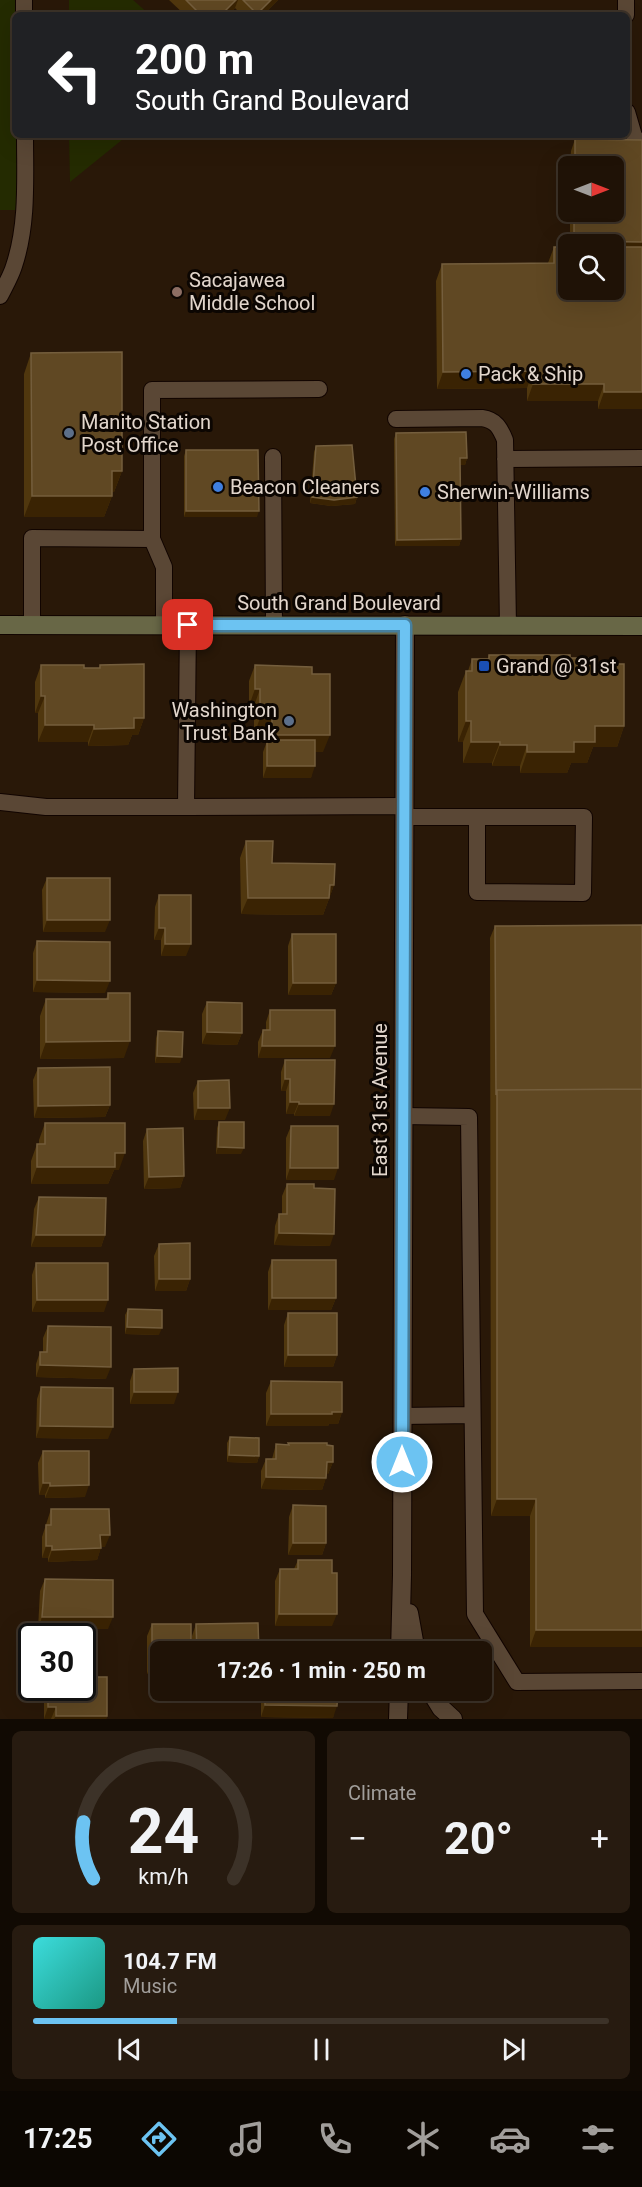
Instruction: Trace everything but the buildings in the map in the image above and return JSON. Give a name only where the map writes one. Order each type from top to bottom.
[{"type":"main road","name":"South Grand Boulevard","points":[[0,625],[642,626]]},
{"type":"street","name":"East 31st Avenue","points":[[400,1641],[405,625]]},
{"type":"street","name":"East 31st Avenue","points":[[402,1575],[414,1641]]},
{"type":"street","points":[[398,1719],[399,1701]]},
{"type":"street","points":[[437,1701],[453,1719]]},
{"type":"lane","points":[[630,122],[634,136],[642,146]]},
{"type":"lane","points":[[0,296],[14,267],[23,231],[25,138]]},
{"type":"lane","points":[[164,625],[164,567],[152,539],[153,390],[319,389]]},
{"type":"lane","points":[[396,419],[482,418],[491,420],[500,427],[506,440],[508,626]]},
{"type":"lane","points":[[273,458],[274,625]]},
{"type":"lane","points":[[506,459],[642,458]]},
{"type":"lane","points":[[32,625],[32,538],[152,539]]},
{"type":"lane","points":[[186,807],[188,625]]},
{"type":"lane","points":[[0,802],[46,807],[186,807],[404,812],[477,818],[584,817],[583,893],[477,892],[477,818]]},
{"type":"lane","points":[[403,1116],[469,1117],[475,1614],[517,1682],[642,1681]]},
{"type":"lane","points":[[402,1416],[472,1415]]},
{"type":"green space","points":[[0,0],[19,0],[19,12],[12,12],[12,138],[19,138],[19,210],[0,210]]},
{"type":"green space","points":[[69,0],[133,0],[147,12],[69,12]]},
{"type":"green space","points":[[69,138],[124,138],[70,182]]},
{"type":"place","name":"Sacajawea Middle School","points":[[177,292]]},
{"type":"place","name":"Pack & Ship","points":[[466,374]]},
{"type":"place","name":"Manito Station Post Office","points":[[69,433]]},
{"type":"place","name":"Beacon Cleaners","points":[[218,487]]},
{"type":"place","name":"Sherwin-Williams","points":[[425,492]]},
{"type":"place","name":"Grand @ 31st","points":[[484,666]]},
{"type":"place","name":"Washington Trust Bank","points":[[289,721]]},
{"type":"route","points":[[188,625],[405,625],[402,1462]]}]
